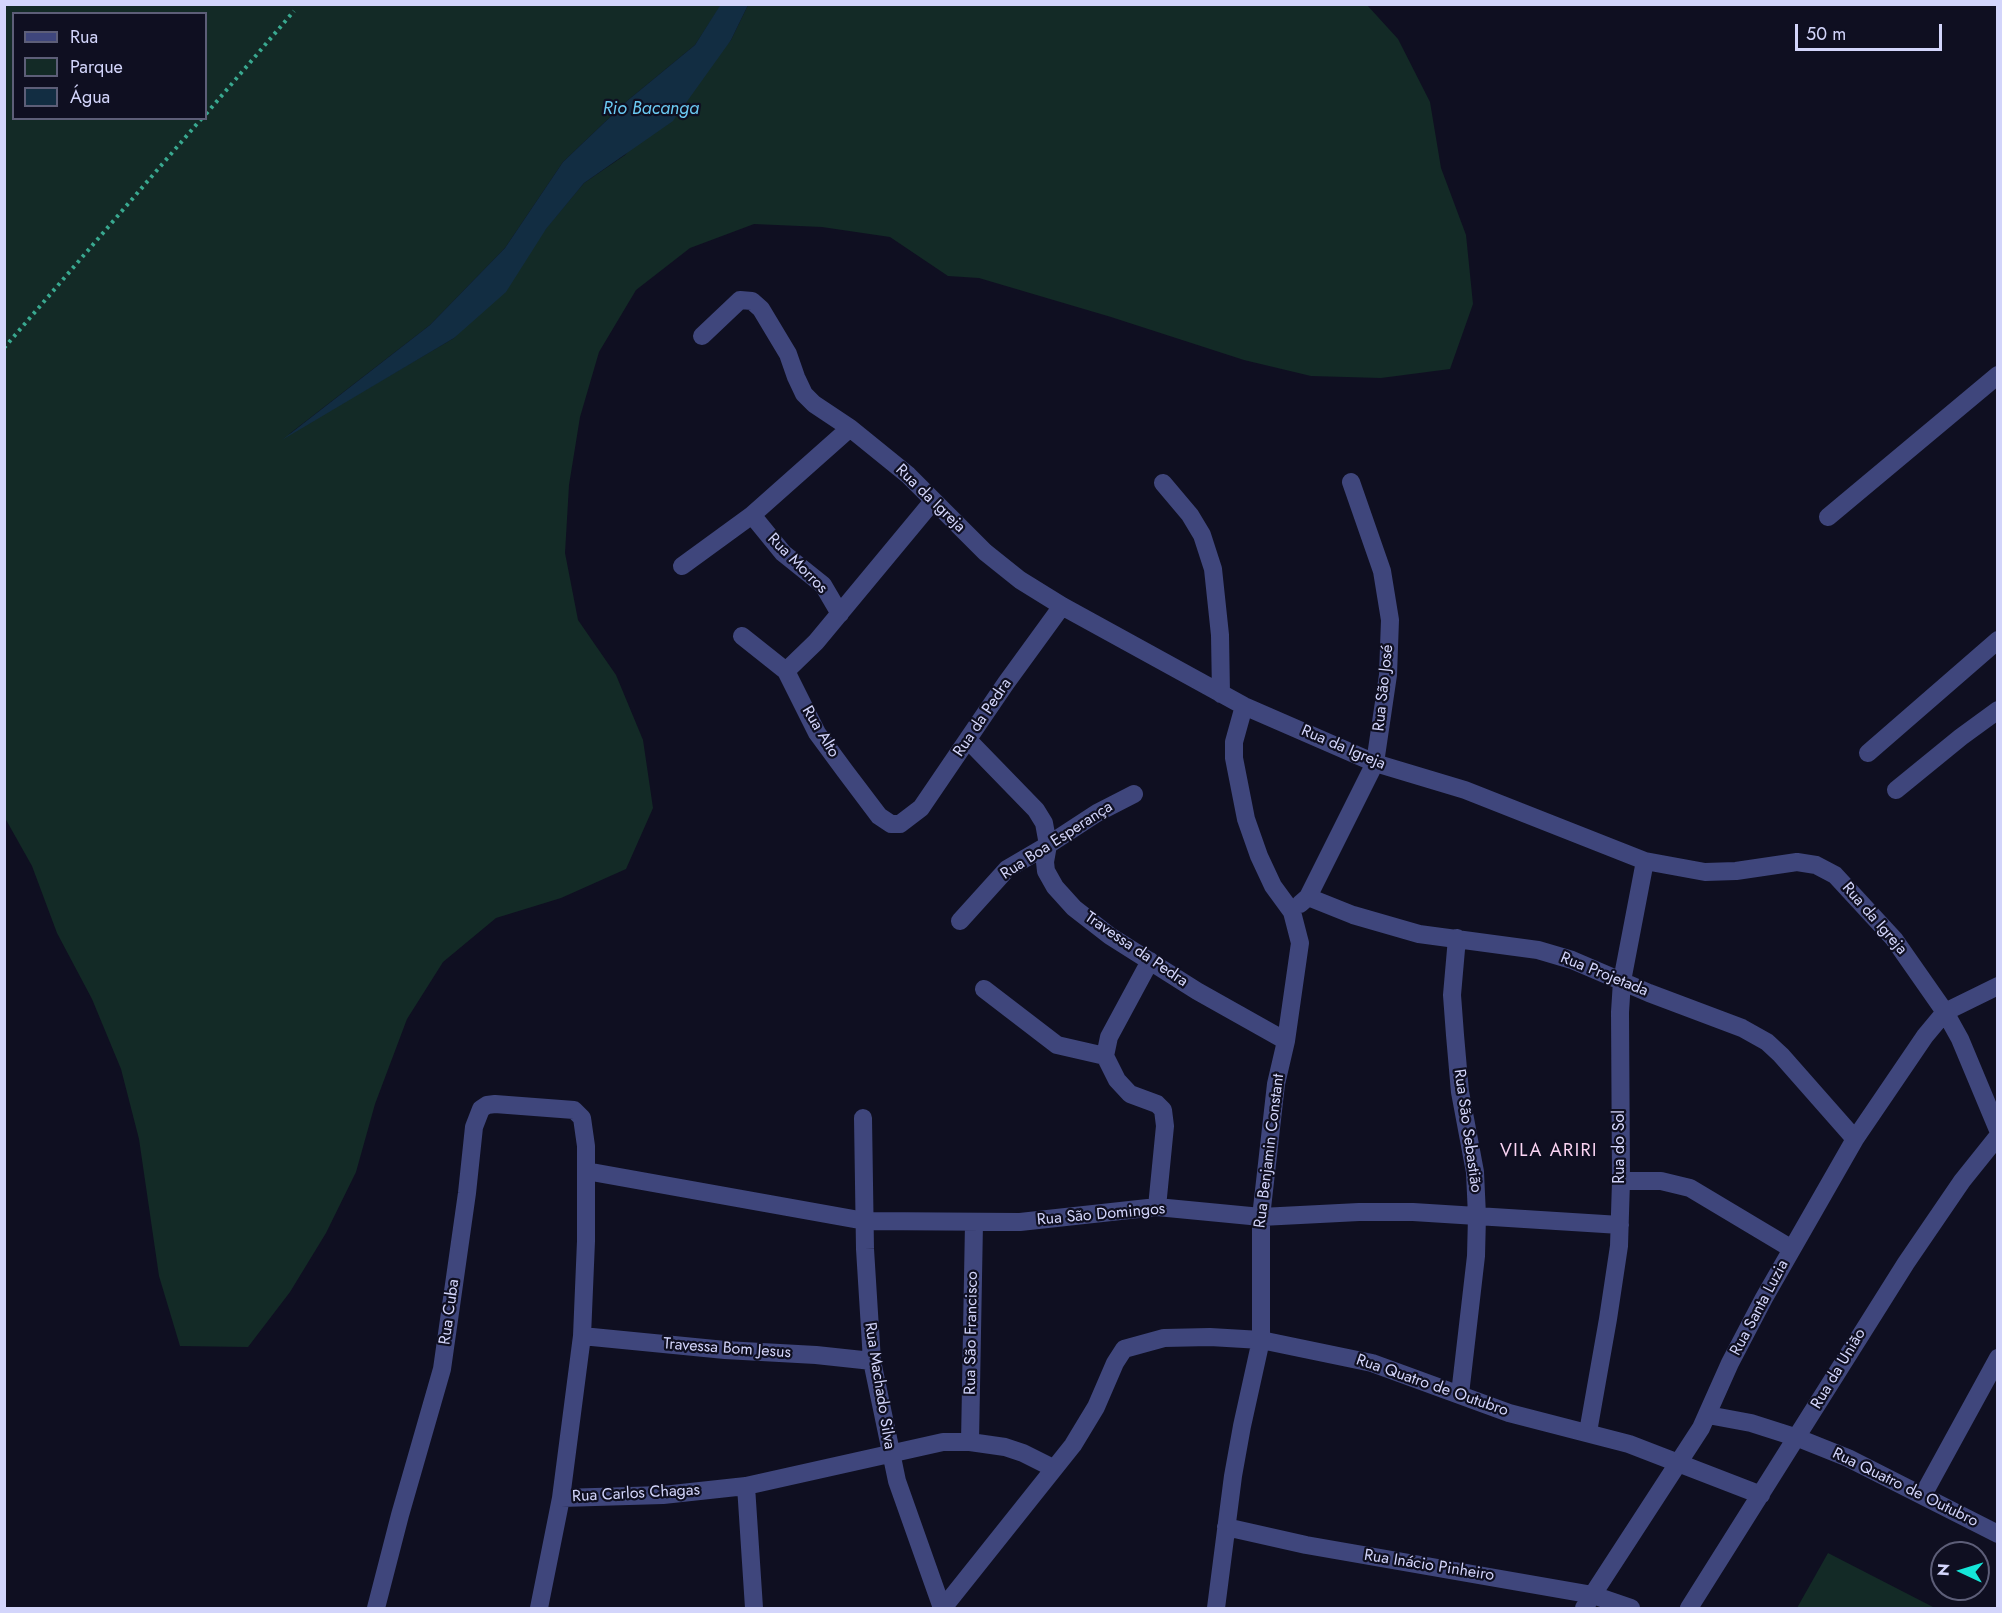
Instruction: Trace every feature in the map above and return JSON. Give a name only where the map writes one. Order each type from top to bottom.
[{"type":"street","name":"Rua da Igreja","points":[[702,336],[740,300],[752,301],[761,309],[788,354],[804,394],[908,476],[985,552],[1020,580],[1062,606],[1244,706],[1375,764],[1465,790],[1645,861],[1706,872],[1736,871],[1797,862],[1816,865],[1835,875],[1894,939],[1945,1012],[1960,1039],[1998,1130]]},
{"type":"street","points":[[1828,517],[1998,375]]},
{"type":"street","points":[[682,566],[752,515],[850,428]]},
{"type":"street","name":"Rua São José","points":[[1293,912],[1308,897],[1375,764],[1388,675],[1390,620],[1382,571],[1351,482]]},
{"type":"street","points":[[1163,483],[1190,515],[1202,535],[1213,569],[1220,635],[1221,694]]},
{"type":"street","points":[[786,672],[816,642],[933,501]]},
{"type":"street","name":"Rua Morros","points":[[752,515],[783,553],[823,585],[840,614]]},
{"type":"street","name":"Rua da Pedra","points":[[900,824],[921,808],[1006,683],[1062,606]]},
{"type":"street","name":"Rua Alto","points":[[742,636],[786,672],[817,733],[879,816],[891,824],[900,824]]},
{"type":"street","points":[[1868,753],[1998,640]]},
{"type":"street","name":"Rua Benjamin Constant","points":[[1216,1608],[1242,1426],[1261,1341],[1261,1217],[1276,1084],[1286,1041],[1300,943],[1293,912],[1273,886],[1246,819],[1234,758],[1234,742],[1244,706]]},
{"type":"street","points":[[1896,790],[1998,710]]},
{"type":"street","name":"Travessa da Pedra","points":[[968,740],[1036,810],[1044,823],[1048,845],[1046,871],[1055,887],[1074,908],[1110,936],[1197,991],[1286,1041]]},
{"type":"street","name":"Rua Boa Esperança","points":[[960,921],[1007,869],[1097,813],[1134,794]]},
{"type":"street","name":"Rua do Sol","points":[[1588,1432],[1608,1319],[1620,1225],[1622,981],[1645,861]]},
{"type":"street","name":"Rua Projetada","points":[[1308,897],[1389,927],[1419,934],[1538,950],[1572,960],[1742,1028],[1767,1042],[1855,1138]]},
{"type":"street","name":"Rua São Sebastião","points":[[1457,938],[1452,995],[1460,1092],[1475,1172],[1477,1216],[1476,1256],[1460,1394]]},
{"type":"street","points":[[1150,961],[1109,1037],[1105,1056],[1117,1080],[1130,1094],[1157,1104],[1163,1110],[1165,1126],[1157,1207]]},
{"type":"street","points":[[1945,1012],[1998,986]]},
{"type":"street","points":[[984,989],[1057,1045],[1105,1056]]},
{"type":"street","name":"Rua Santa Luzia","points":[[1588,1602],[1708,1415],[1730,1363],[1855,1138],[1925,1036],[1945,1012]]},
{"type":"street","name":"Rua Cuba","points":[[376,1608],[442,1369],[477,1116],[481,1109],[495,1104],[562,1108],[574,1110],[579,1114]]},
{"type":"street","name":"Rua Carlos Chagas","points":[[579,1114],[582,1118],[586,1146],[586,1242],[582,1336],[561,1498],[663,1495],[746,1486],[943,1442],[970,1442],[1005,1447],[1053,1468]]},
{"type":"street","name":"Rua Machado Silva","points":[[863,1118],[868,1317],[872,1361],[897,1481],[943,1608]]},
{"type":"street","name":"Rua da União","points":[[1689,1608],[1906,1263],[1962,1181],[1998,1137]]},
{"type":"street","name":"Rua São Domingos","points":[[586,1171],[865,1221],[1020,1222],[1157,1207],[1261,1217],[1359,1212],[1477,1216],[1620,1225]]},
{"type":"street","points":[[1621,1181],[1661,1181],[1690,1188],[1792,1249]]},
{"type":"street","name":"Rua São Francisco","points":[[970,1442],[974,1223]]},
{"type":"street","name":"Travessa Bom Jesus","points":[[582,1336],[872,1361]]},
{"type":"street","name":"Rua Quatro de Outubro","points":[[943,1608],[1073,1445],[1096,1407],[1115,1363],[1124,1349],[1164,1338],[1210,1337],[1261,1341],[1372,1363],[1509,1413],[1629,1444],[1761,1495]]},
{"type":"street","points":[[1923,1495],[1998,1358]]},
{"type":"street","name":"Rua Quatro de Outubro","points":[[1708,1415],[1751,1423],[1798,1438],[1848,1458],[1998,1534]]},
{"type":"street","points":[[746,1486],[754,1608]]},
{"type":"street","points":[[539,1608],[561,1498]]},
{"type":"street","name":"Rua Inácio Pinheiro","points":[[1226,1527],[1588,1602],[1631,1608]]},
{"type":"path","points":[[207,113],[294,11]]},
{"type":"path","points":[[4,348],[200,120]]},
{"type":"green space","points":[[4,5],[721,5],[695,45],[627,101],[563,162],[505,248],[430,325],[288,435],[454,338],[584,183],[625,155],[731,40],[748,5],[1367,5],[1398,39],[1430,102],[1441,168],[1466,235],[1473,304],[1450,369],[1381,378],[1311,376],[1244,360],[979,278],[948,276],[890,237],[822,227],[754,224],[690,248],[636,290],[599,352],[580,417],[569,485],[565,553],[578,620],[616,675],[643,740],[653,808],[626,869],[561,898],[496,918],[443,962],[407,1019],[375,1104],[356,1172],[326,1233],[290,1292],[248,1347],[180,1346],[159,1276],[139,1139],[121,1069],[92,999],[57,933],[32,866],[5,818]]},
{"type":"green space","points":[[1828,1553],[1935,1608],[1797,1608]]},
{"type":"water","name":"Rio Bacanga","points":[[721,4],[748,5],[731,40],[673,121],[584,183],[546,229],[506,292],[454,338],[282,440],[430,325],[505,248],[563,162],[627,101],[695,45]]},
{"type":"district","name":"VILA ARIRI","points":[[1549,1152]]}]
